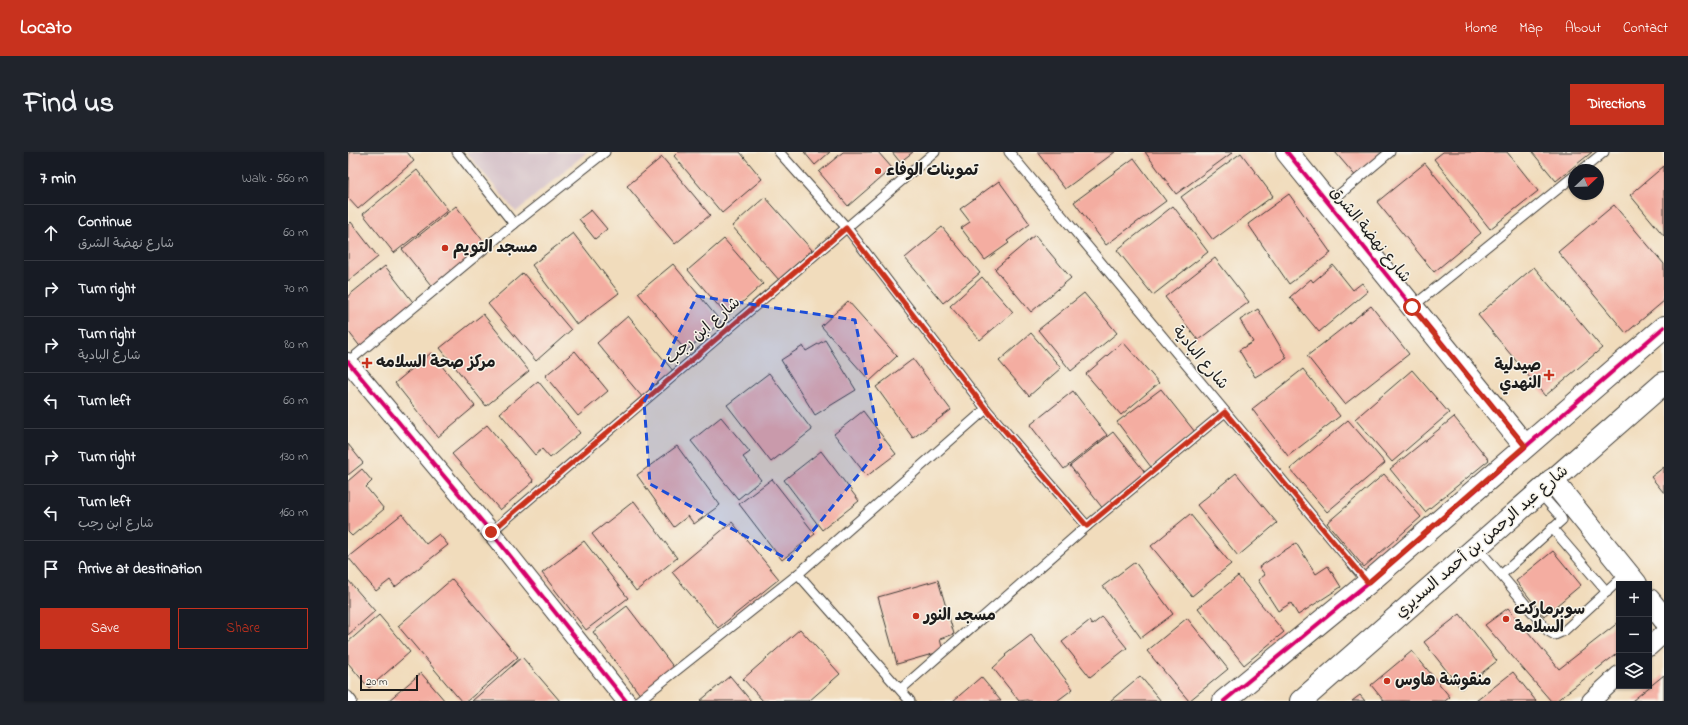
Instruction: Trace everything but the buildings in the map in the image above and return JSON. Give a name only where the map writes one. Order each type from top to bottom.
[{"type":"street","name":"شارع نهضة الشرق","points":[[1288,152],[1525,446]]},
{"type":"street","points":[[1224,701],[1368,583],[1664,327]]},
{"type":"street","points":[[348,362],[491,532],[626,701]]},
{"type":"street","name":"شارع عبد الرحمن بن أحمد السديري","points":[[1301,701],[1664,384]]},
{"type":"street","points":[[1546,486],[1631,578]]},
{"type":"street","points":[[1652,604],[1664,619]]},
{"type":"street","points":[[1652,644],[1664,633]]},
{"type":"street","points":[[1591,701],[1616,678]]},
{"type":"lane","points":[[457,152],[514,224]]},
{"type":"lane","points":[[348,362],[514,224],[605,152]]},
{"type":"lane","points":[[779,152],[846,228],[986,409],[1087,526]]},
{"type":"lane","name":"شارع ابن رجب","points":[[491,532],[935,152]]},
{"type":"lane","name":"شارع البادية","points":[[1009,152],[1368,583]]},
{"type":"lane","points":[[1329,203],[1390,152]]},
{"type":"lane","points":[[1589,164],[1604,152]]},
{"type":"lane","points":[[1412,307],[1568,181]]},
{"type":"lane","points":[[638,701],[798,574],[986,409]]},
{"type":"lane","points":[[901,689],[1087,526],[1225,412]]},
{"type":"lane","points":[[1501,575],[1562,520],[1546,486]]},
{"type":"lane","points":[[1552,528],[1607,592]]},
{"type":"lane","points":[[1477,547],[1548,631],[1555,635],[1564,631],[1607,592],[1631,578]]},
{"type":"lane","points":[[798,574],[910,701]]},
{"type":"lane","points":[[348,696],[352,701]]},
{"type":"highlighted area","points":[[697,296],[855,320],[881,447],[789,560],[650,484],[644,402]]},
{"type":"shaded area","points":[[466,152],[587,152],[516,212]]},
{"type":"cycle path","points":[[1287,152],[1525,446]]},
{"type":"cycle path","points":[[1224,701],[1368,583],[1664,327]]},
{"type":"cycle path","points":[[348,362],[491,532],[626,701]]},
{"type":"place","name":"تموينات الوفاء","points":[[878,171]]},
{"type":"place","name":"مسجد التويم","points":[[445,248]]},
{"type":"place","name":"مركز صحة السلامه","points":[[367,363]]},
{"type":"place","name":"صيدلية النهدي","points":[[1549,375]]},
{"type":"place","name":"مسجد النور","points":[[916,616]]},
{"type":"place","name":"سوبرماركت السلامة","points":[[1506,619]]},
{"type":"place","name":"منقوشة هاوس","points":[[1387,681]]},
{"type":"route","points":[[491,532],[846,228],[986,409],[1087,526],[1225,412],[1368,583],[1525,446],[1412,307]]}]
